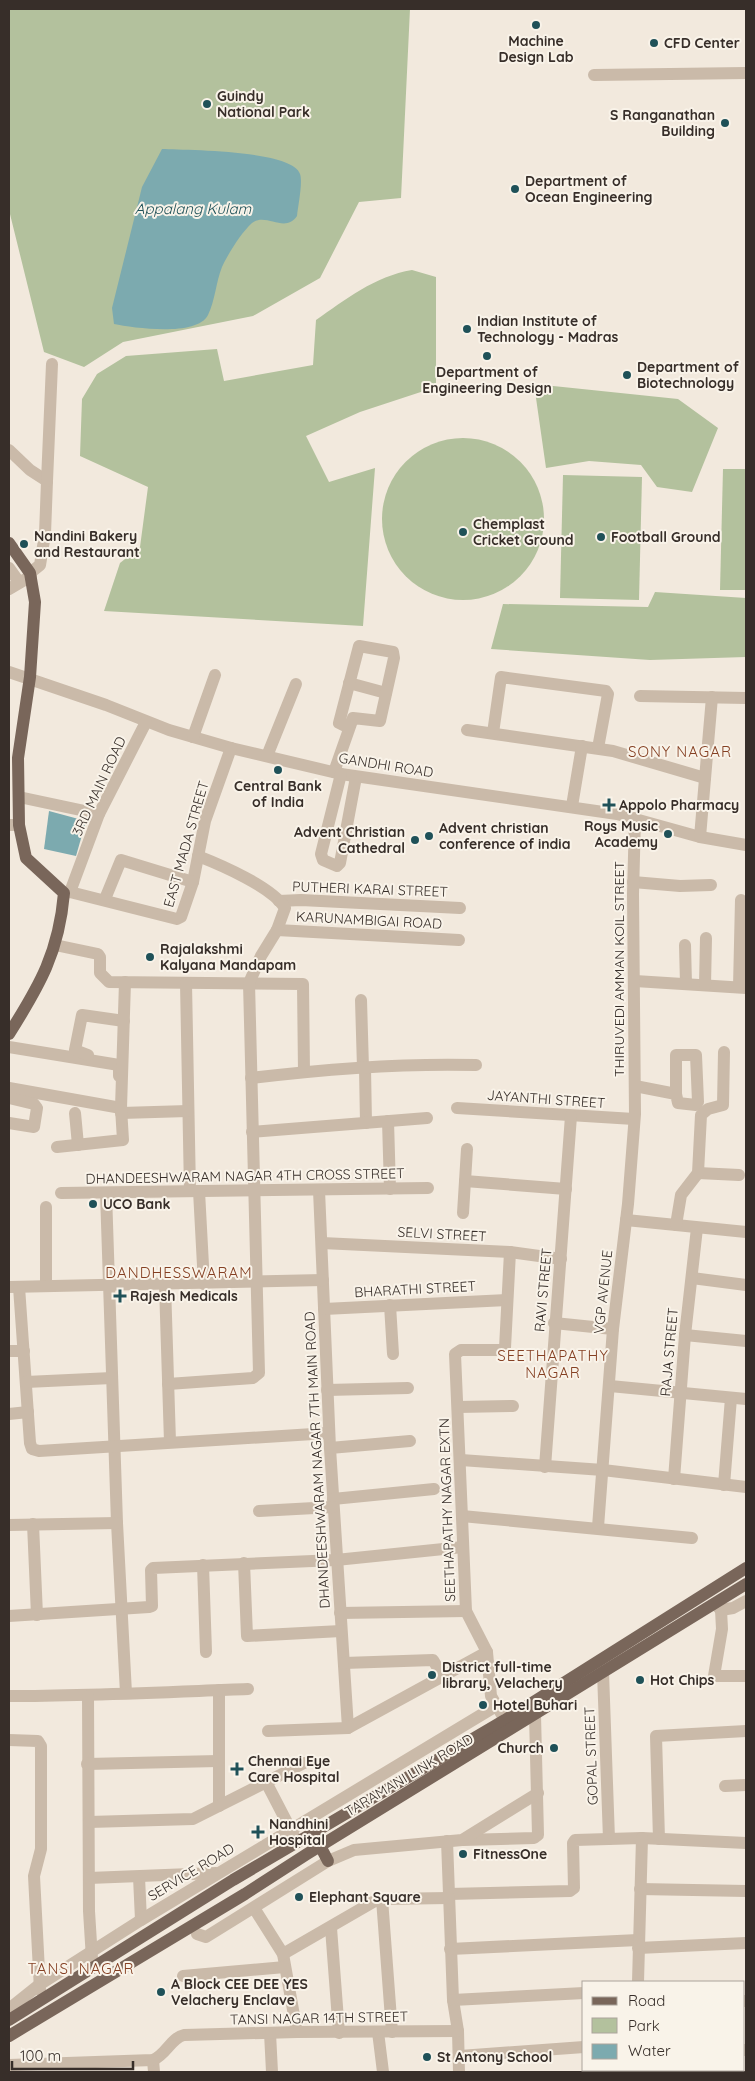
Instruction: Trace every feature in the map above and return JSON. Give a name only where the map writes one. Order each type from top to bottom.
[{"type":"main road","points":[[9,1034],[39,987],[55,944],[67,892],[26,858],[14,825],[19,797],[18,758],[30,677],[35,602],[30,575],[10,547]]},
{"type":"main road","name":"TARAMANI LINK ROAD","points":[[9,2020],[258,1869],[297,1843],[505,1720],[746,1568]]},
{"type":"main road","points":[[728,1580],[741,1588]]},
{"type":"main road","name":"TARAMANI LINK ROAD","points":[[9,2036],[228,1905],[290,1864],[535,1716],[603,1672],[723,1607],[741,1588]]},
{"type":"main road","points":[[314,1833],[328,1861]]},
{"type":"main road","points":[[9,2030],[258,1869],[276,1863],[290,1864]]},
{"type":"street","points":[[594,75],[746,73]]},
{"type":"street","points":[[9,568],[14,586],[40,565],[44,534],[52,364]]},
{"type":"street","points":[[9,450],[30,470],[47,481]]},
{"type":"street","points":[[350,732],[339,723],[360,646],[392,652],[394,658],[380,721],[354,717],[350,732],[339,773],[321,854],[323,860],[337,866],[340,863],[356,777]]},
{"type":"street","name":"GANDHI ROAD","points":[[9,672],[30,677],[146,722],[231,748],[356,777],[572,806],[635,818],[700,837],[746,845]]},
{"type":"street","points":[[193,737],[215,674]]},
{"type":"street","points":[[493,733],[501,677],[606,691],[608,694],[598,748]]},
{"type":"street","points":[[349,683],[386,693]]},
{"type":"street","points":[[267,756],[296,684]]},
{"type":"street","points":[[640,696],[746,698]]},
{"type":"street","points":[[700,837],[712,697]]},
{"type":"street","name":"3RD MAIN ROAD","points":[[67,892],[99,814],[146,722]]},
{"type":"street","points":[[467,730],[598,748],[705,778]]},
{"type":"street","points":[[572,806],[582,746]]},
{"type":"street","name":"EAST MADA STREET","points":[[105,899],[177,919],[182,916],[193,882],[205,821],[231,748]]},
{"type":"street","points":[[19,797],[99,814]]},
{"type":"street","name":"THIRUVEDI AMMAN KOIL STREET","points":[[634,1120],[633,882],[635,818]]},
{"type":"street","points":[[168,1384],[257,1377],[259,1373],[249,983],[261,956],[277,930],[282,905],[241,876],[198,856]]},
{"type":"street","points":[[67,892],[105,899],[118,864],[124,859],[193,882]]},
{"type":"street","points":[[633,882],[680,886],[710,885]]},
{"type":"street","name":"PUTHERI KARAI STREET","points":[[282,905],[300,900],[460,908]]},
{"type":"street","points":[[634,981],[743,988],[741,900]]},
{"type":"street","name":"KARUNAMBIGAI ROAD","points":[[277,930],[459,940]]},
{"type":"street","points":[[705,985],[706,938]]},
{"type":"street","points":[[55,944],[98,954],[100,957],[100,973],[109,982],[304,984],[304,1072]]},
{"type":"street","points":[[685,946],[686,984]]},
{"type":"street","points":[[119,1110],[125,982]]},
{"type":"street","points":[[186,983],[188,1111],[204,1284]]},
{"type":"street","points":[[361,1000],[366,1123]]},
{"type":"street","points":[[122,1063],[76,1052],[75,1048],[82,1015],[124,1021]]},
{"type":"street","points":[[9,1047],[119,1066],[119,1110],[123,1140],[57,1147]]},
{"type":"street","points":[[676,1226],[681,1195],[698,1172],[701,1115],[708,1109],[723,1105],[724,1052]]},
{"type":"street","points":[[251,1078],[364,1068],[434,1064],[476,1065]]},
{"type":"street","points":[[635,1086],[676,1094]]},
{"type":"street","points":[[9,1088],[119,1110],[188,1111]]},
{"type":"street","points":[[9,1098],[34,1104],[37,1108],[36,1125],[32,1128],[9,1124]]},
{"type":"street","name":"JAYANTHI STREET","points":[[457,1108],[634,1120]]},
{"type":"street","points":[[75,1113],[78,1145]]},
{"type":"street","name":"RAVI STREET","points":[[544,1468],[571,1116]]},
{"type":"street","points":[[252,1132],[427,1118]]},
{"type":"street","name":"VGP AVENUE","points":[[598,1527],[614,1329],[626,1220],[634,1120]]},
{"type":"street","points":[[388,1121],[390,1189]]},
{"type":"street","points":[[463,1213],[467,1149]]},
{"type":"street","points":[[698,1172],[739,1175]]},
{"type":"street","points":[[465,1181],[566,1188]]},
{"type":"street","name":"DHANDEESHWARAM NAGAR 4TH CROSS STREET","points":[[61,1193],[428,1188]]},
{"type":"street","name":"DHANDEESHWARAM NAGAR 7TH MAIN ROAD","points":[[319,1190],[329,1432],[348,1728]]},
{"type":"street","points":[[106,1193],[117,1523],[126,1693]]},
{"type":"street","points":[[46,1207],[46,1286]]},
{"type":"street","points":[[626,1220],[746,1232]]},
{"type":"street","name":"RAJA STREET","points":[[674,1479],[685,1335],[697,1228]]},
{"type":"street","name":"SELVI STREET","points":[[322,1243],[510,1252],[561,1258]]},
{"type":"street","points":[[507,1300],[510,1252]]},
{"type":"street","points":[[692,1278],[746,1285]]},
{"type":"street","points":[[322,1280],[14,1287],[24,1351],[32,1450],[329,1432]]},
{"type":"street","points":[[165,1285],[170,1442]]},
{"type":"street","name":"BHARATHI STREET","points":[[324,1309],[507,1300]]},
{"type":"street","name":"SEETHAPATHY NAGAR EXTN","points":[[505,1720],[492,1696],[487,1652],[466,1611],[455,1354],[458,1351],[500,1350],[505,1348],[507,1300]]},
{"type":"street","points":[[390,1305],[393,1354]]},
{"type":"street","points":[[554,1323],[614,1329]]},
{"type":"street","points":[[685,1335],[746,1341]]},
{"type":"street","points":[[9,1351],[24,1351]]},
{"type":"street","points":[[26,1382],[112,1378]]},
{"type":"street","points":[[610,1386],[746,1399]]},
{"type":"street","points":[[327,1390],[408,1388]]},
{"type":"street","points":[[724,1484],[731,1398]]},
{"type":"street","points":[[458,1407],[514,1406]]},
{"type":"street","points":[[9,1414],[28,1412]]},
{"type":"street","points":[[330,1448],[410,1441]]},
{"type":"street","points":[[461,1460],[544,1468],[603,1470],[746,1487]]},
{"type":"street","points":[[259,1511],[434,1489]]},
{"type":"street","points":[[462,1516],[598,1527],[692,1538]]},
{"type":"street","points":[[9,1525],[117,1523]]},
{"type":"street","points":[[33,1524],[37,1615]]},
{"type":"street","points":[[9,1616],[152,1606],[151,1570],[153,1568],[336,1560],[463,1547]]},
{"type":"street","points":[[244,1563],[246,1636],[341,1631]]},
{"type":"street","points":[[203,1565],[206,1652]]},
{"type":"street","points":[[723,1607],[746,1602]]},
{"type":"street","points":[[723,1607],[746,1610]]},
{"type":"street","points":[[723,1607],[722,1629],[714,1676],[746,1676]]},
{"type":"street","points":[[340,1612],[466,1611]]},
{"type":"street","points":[[268,1731],[348,1728],[487,1652]]},
{"type":"street","points":[[344,1663],[434,1660],[442,1675]]},
{"type":"street","name":"GOPAL STREET","points":[[603,1672],[609,1839]]},
{"type":"street","points":[[9,1696],[88,1696],[248,1689]]},
{"type":"street","points":[[219,1690],[219,1806]]},
{"type":"street","points":[[88,1696],[89,1878],[92,1969]]},
{"type":"street","name":"SERVICE ROAD","points":[[9,2009],[39,1985],[141,1920],[496,1706]]},
{"type":"street","points":[[197,1934],[206,1937],[328,1861],[354,1850],[368,1847],[537,1836],[538,1793],[535,1716]]},
{"type":"street","points":[[659,1839],[657,1735],[746,1731]]},
{"type":"street","points":[[9,1740],[38,1741],[41,1746],[41,1849],[34,1876],[41,2000]]},
{"type":"street","points":[[88,1764],[218,1761]]},
{"type":"street","points":[[89,1822],[190,1820],[304,1763]]},
{"type":"street","points":[[266,1782],[297,1843]]},
{"type":"street","points":[[725,1786],[746,1785]]},
{"type":"street","points":[[462,1840],[538,1793]]},
{"type":"street","points":[[638,1981],[642,1838]]},
{"type":"street","points":[[283,1954],[331,1928],[373,1902],[382,1899],[570,1891],[574,1888],[573,1842],[642,1838],[746,1843]]},
{"type":"street","points":[[447,1841],[450,1949],[453,2000],[460,2056],[459,2072]]},
{"type":"street","points":[[248,1856],[258,1869]]},
{"type":"street","points":[[89,1878],[220,1873]]},
{"type":"street","points":[[139,1876],[141,1920]]},
{"type":"street","points":[[640,1889],[746,1891]]},
{"type":"street","points":[[382,1899],[392,2032]]},
{"type":"street","points":[[254,1908],[283,1954],[297,2032]]},
{"type":"street","points":[[331,1928],[339,2033]]},
{"type":"street","points":[[450,1949],[638,1944],[746,1944]]},
{"type":"street","points":[[183,1976],[285,1967]]},
{"type":"street","points":[[453,2000],[582,1993]]},
{"type":"street","name":"TANSI NAGAR 14TH STREET","points":[[153,2066],[160,2056],[181,2036],[297,2032],[458,2032]]},
{"type":"street","points":[[378,2032],[383,2072]]},
{"type":"street","points":[[270,2033],[272,2072]]},
{"type":"street","points":[[460,2056],[582,2047]]},
{"type":"street","points":[[9,2065],[153,2066]]},
{"type":"green space","name":"Guindy National Park","points":[[9,9],[410,9],[401,198],[359,202],[320,278],[253,316],[123,342],[84,367],[44,352],[9,210]]},
{"type":"green space","points":[[412,270],[436,277],[436,387],[360,412],[306,436],[329,482],[375,468],[363,626],[104,611],[120,563],[140,547],[148,487],[80,456],[82,399],[97,374],[126,356],[217,349],[224,381],[313,365],[316,320],[373,283],[398,273]]},
{"type":"green space","points":[[534,384],[678,399],[718,428],[692,492],[657,487],[641,465],[589,461],[546,468]]},
{"type":"green space","name":"Chemplast Cricket Ground","points":[[455,438],[471,438],[494,444],[514,456],[526,468],[538,488],[544,511],[544,527],[538,550],[526,570],[514,582],[494,594],[471,600],[455,600],[432,594],[412,582],[400,570],[388,550],[382,527],[382,511],[388,488],[400,468],[412,456],[432,444]]},
{"type":"green space","points":[[723,469],[746,469],[746,590],[720,590]]},
{"type":"green space","name":"Football Ground","points":[[563,475],[642,477],[639,600],[560,598]]},
{"type":"green space","points":[[655,592],[746,598],[746,657],[650,660],[491,649],[503,604],[648,607]]},
{"type":"water","name":"Appalang Kulam","points":[[162,149],[237,153],[279,160],[293,166],[301,178],[297,216],[287,223],[257,220],[248,227],[235,244],[222,267],[210,310],[202,322],[179,329],[150,329],[114,324],[112,308],[142,187]]},
{"type":"water","points":[[49,811],[86,821],[76,856],[44,849]]},
{"type":"place","name":"Machine Design Lab","points":[[536,25]]},
{"type":"place","name":"CFD Center","points":[[654,43]]},
{"type":"place","name":"Guindy National Park","points":[[207,104]]},
{"type":"place","name":"S Ranganathan Building","points":[[725,123]]},
{"type":"place","name":"Department of Ocean Engineering","points":[[515,189]]},
{"type":"place","name":"Indian Institute of Technology - Madras","points":[[467,329]]},
{"type":"place","name":"Department of Engineering Design","points":[[487,356]]},
{"type":"place","name":"Department of Biotechnology","points":[[627,375]]},
{"type":"place","name":"Chemplast Cricket Ground","points":[[463,532]]},
{"type":"place","name":"Football Ground","points":[[601,537]]},
{"type":"place","name":"Nandini Bakery and Restaurant","points":[[24,544]]},
{"type":"place","name":"Central Bank of India","points":[[278,770]]},
{"type":"place","name":"Appolo Pharmacy","points":[[609,805]]},
{"type":"place","name":"Roys Music Academy","points":[[668,834]]},
{"type":"place","name":"Advent christian conference of india","points":[[429,836]]},
{"type":"place","name":"Advent Christian Cathedral","points":[[415,840]]},
{"type":"place","name":"Rajalakshmi Kalyana Mandapam","points":[[150,957]]},
{"type":"place","name":"UCO Bank","points":[[93,1204]]},
{"type":"place","name":"Rajesh Medicals","points":[[120,1296]]},
{"type":"place","name":"District full-time library, Velachery","points":[[432,1675]]},
{"type":"place","name":"Hot Chips","points":[[640,1680]]},
{"type":"place","name":"Hotel Buhari","points":[[483,1705]]},
{"type":"place","name":"Church","points":[[554,1748]]},
{"type":"place","name":"Chennai Eye Care Hospital","points":[[237,1769]]},
{"type":"place","name":"Nandhini Hospital","points":[[258,1832]]},
{"type":"place","name":"FitnessOne","points":[[463,1854]]},
{"type":"place","name":"Elephant Square","points":[[299,1897]]},
{"type":"place","name":"A Block CEE DEE YES Velachery Enclave","points":[[161,1992]]},
{"type":"place","name":"St Antony School","points":[[427,2057]]},
{"type":"district","name":"SONY NAGAR","points":[[680,752]]},
{"type":"district","name":"DANDHESSWARAM","points":[[179,1273]]},
{"type":"district","name":"SEETHAPATHY NAGAR","points":[[553,1364]]},
{"type":"district","name":"TANSI NAGAR","points":[[81,1969]]}]
